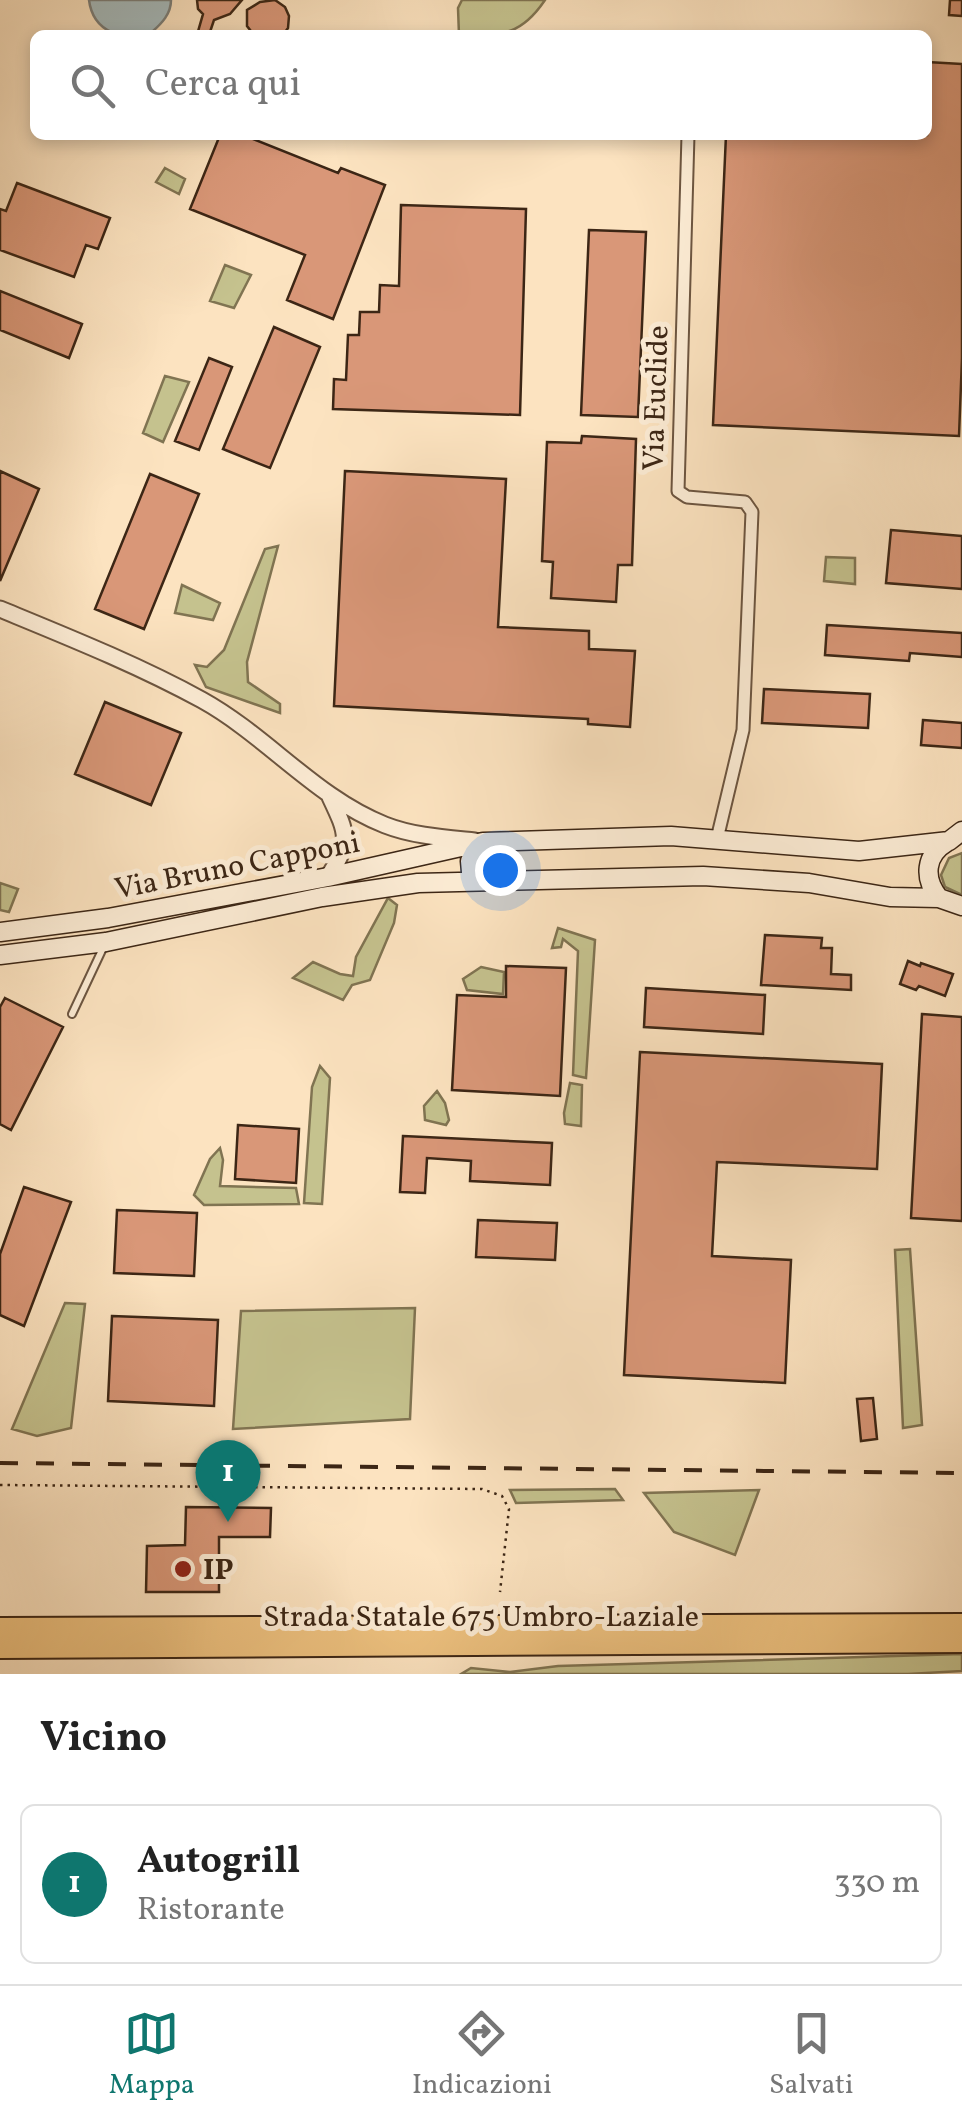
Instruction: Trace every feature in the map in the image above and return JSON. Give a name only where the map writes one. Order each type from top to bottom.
[{"type":"highway","name":"Strada Statale 675 Umbro-Laziale","points":[[0,1628],[962,1624]]},
{"type":"highway","name":"Strada Statale 675 Umbro-Laziale","points":[[0,1648],[962,1642]]},
{"type":"main road","name":"Via Bruno Capponi","points":[[0,932],[108,918],[483,842],[670,836],[859,851],[958,837]]},
{"type":"main road","points":[[938,898],[928,878],[928,866],[932,856],[958,837]]},
{"type":"main road","points":[[479,880],[470,862],[483,842]]},
{"type":"main road","name":"Via Bruno Capponi","points":[[0,955],[106,942],[322,897],[418,883],[703,876],[810,883],[890,897],[938,898],[962,906]]},
{"type":"street","name":"Via Euclide","points":[[688,140],[678,491],[687,497],[745,502],[752,512],[744,730],[716,838]]},
{"type":"street","points":[[0,608],[202,700],[259,737],[328,794],[388,827],[483,842]]},
{"type":"street","points":[[328,794],[345,828],[347,842],[328,876]]},
{"type":"lane","points":[[72,1014],[106,942]]},
{"type":"path","points":[[0,1485],[482,1489],[502,1496],[509,1508],[500,1592]]},
{"type":"shaded area","points":[[89,0],[171,0],[168,14],[154,30],[108,30],[92,11]]},
{"type":"shaded area","points":[[462,0],[545,0],[527,21],[510,30],[459,30],[458,8]]},
{"type":"shaded area","points":[[165,168],[185,179],[179,194],[156,182]]},
{"type":"shaded area","points":[[225,265],[251,275],[234,308],[210,301]]},
{"type":"shaded area","points":[[165,376],[189,382],[163,442],[143,433]]},
{"type":"shaded area","points":[[278,546],[247,662],[248,682],[280,704],[280,713],[206,687],[195,665],[207,667],[224,650],[265,549]]},
{"type":"shaded area","points":[[826,557],[855,558],[855,584],[824,581]]},
{"type":"shaded area","points":[[182,585],[220,603],[213,620],[175,613]]},
{"type":"shaded area","points":[[962,853],[962,895],[945,887],[941,875],[949,858]]},
{"type":"shaded area","points":[[0,883],[18,889],[9,912],[0,910]]},
{"type":"shaded area","points":[[388,898],[397,905],[394,923],[370,980],[352,985],[343,1000],[293,978],[313,962],[353,976],[356,957]]},
{"type":"shaded area","points":[[558,928],[595,940],[586,1078],[573,1075],[578,951],[563,939],[561,947],[552,948]]},
{"type":"shaded area","points":[[481,967],[504,972],[503,994],[467,990],[463,979]]},
{"type":"shaded area","points":[[320,1066],[330,1078],[322,1204],[304,1203],[312,1087]]},
{"type":"shaded area","points":[[570,1083],[582,1085],[581,1126],[565,1124]]},
{"type":"shaded area","points":[[437,1091],[445,1103],[449,1120],[446,1125],[425,1120],[424,1106]]},
{"type":"shaded area","points":[[220,1148],[220,1186],[296,1188],[299,1204],[204,1205],[194,1195],[210,1159]]},
{"type":"shaded area","points":[[910,1249],[922,1425],[903,1428],[895,1250]]},
{"type":"shaded area","points":[[65,1303],[85,1304],[71,1428],[37,1436],[12,1429]]},
{"type":"shaded area","points":[[415,1308],[410,1419],[233,1429],[241,1311]]},
{"type":"shaded area","points":[[615,1489],[623,1500],[516,1503],[510,1490]]},
{"type":"shaded area","points":[[759,1490],[735,1555],[674,1532],[644,1493]]},
{"type":"shaded area","points":[[962,1654],[962,1671],[908,1674],[461,1674],[471,1668],[510,1672],[558,1666]]},
{"type":"building","points":[[197,0],[242,0],[230,14],[214,20],[211,30],[198,30],[203,14]]},
{"type":"building","points":[[275,0],[285,7],[289,16],[287,30],[250,30],[247,10],[260,2]]},
{"type":"building","points":[[950,0],[962,0],[962,16],[949,15]]},
{"type":"building","points":[[932,62],[962,64],[959,436],[713,425],[726,140],[932,140]]},
{"type":"building","points":[[218,140],[256,140],[338,173],[341,168],[385,185],[333,319],[287,300],[305,255],[190,209]]},
{"type":"building","points":[[17,183],[110,218],[98,249],[86,245],[74,277],[0,250],[0,209],[6,211]]},
{"type":"building","points":[[401,205],[526,209],[520,415],[333,409],[334,379],[346,380],[348,335],[359,335],[360,312],[379,312],[380,285],[399,286]]},
{"type":"building","points":[[589,230],[646,232],[638,417],[581,415]]},
{"type":"building","points":[[0,291],[82,324],[69,358],[0,330]]},
{"type":"building","points":[[274,327],[320,347],[270,468],[223,449]]},
{"type":"building","points":[[209,358],[232,367],[199,450],[175,441]]},
{"type":"building","points":[[582,436],[636,439],[632,565],[618,565],[616,602],[551,598],[553,562],[542,561],[547,442],[581,443]]},
{"type":"building","points":[[0,471],[39,489],[0,581]]},
{"type":"building","points":[[345,471],[506,479],[498,627],[589,631],[589,649],[635,651],[630,727],[588,724],[588,719],[334,706]]},
{"type":"building","points":[[150,474],[199,494],[144,629],[95,609]]},
{"type":"building","points":[[891,530],[962,536],[962,589],[886,583]]},
{"type":"building","points":[[827,625],[962,633],[962,657],[910,653],[909,661],[825,655]]},
{"type":"building","points":[[764,689],[870,694],[868,728],[762,723]]},
{"type":"building","points":[[105,702],[181,733],[151,805],[75,774]]},
{"type":"building","points":[[923,720],[962,723],[962,748],[921,745]]},
{"type":"building","points":[[765,935],[822,938],[821,948],[832,948],[831,974],[851,975],[851,990],[761,985]]},
{"type":"building","points":[[908,961],[953,974],[945,996],[900,984]]},
{"type":"building","points":[[506,966],[566,968],[560,1096],[452,1090],[457,995],[506,997]]},
{"type":"building","points":[[646,988],[765,995],[763,1034],[644,1027]]},
{"type":"building","points":[[5,998],[63,1027],[11,1130],[0,1124],[0,1007]]},
{"type":"building","points":[[922,1014],[962,1017],[962,1221],[911,1218]]},
{"type":"building","points":[[640,1052],[882,1064],[877,1169],[717,1162],[712,1256],[791,1260],[785,1383],[624,1375]]},
{"type":"building","points":[[238,1125],[299,1129],[296,1183],[235,1179]]},
{"type":"building","points":[[403,1136],[552,1143],[550,1185],[470,1181],[471,1161],[427,1158],[425,1193],[400,1192]]},
{"type":"building","points":[[24,1187],[71,1202],[24,1326],[0,1315],[0,1254]]},
{"type":"building","points":[[117,1210],[197,1213],[194,1276],[114,1273]]},
{"type":"building","points":[[478,1220],[557,1223],[555,1260],[476,1257]]},
{"type":"building","points":[[112,1316],[218,1320],[214,1406],[108,1401]]},
{"type":"building","points":[[873,1398],[877,1439],[861,1441],[857,1399]]},
{"type":"building","points":[[186,1507],[271,1508],[270,1537],[219,1537],[219,1592],[146,1592],[147,1546],[185,1545]]},
{"type":"railway","points":[[0,1463],[962,1473]]},
{"type":"place","name":"Autogrill","points":[[228,1522]]},
{"type":"place","name":"IP","points":[[183,1569]]}]
